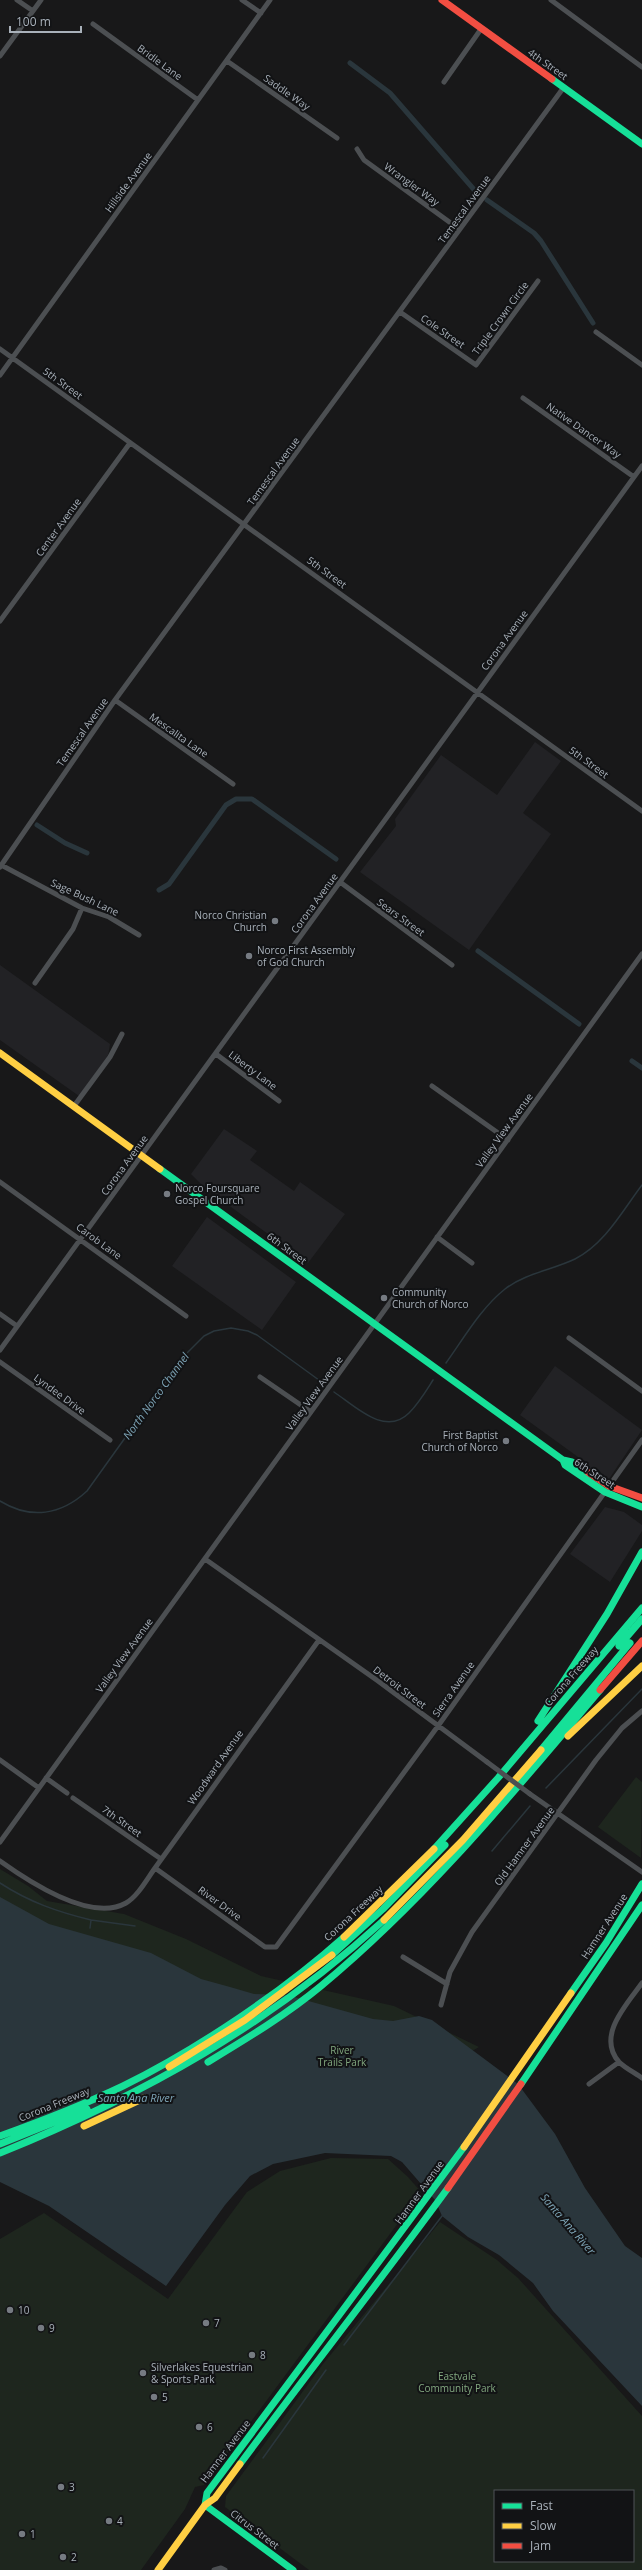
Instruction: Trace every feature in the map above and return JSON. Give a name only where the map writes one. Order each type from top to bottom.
[{"type":"main road","name":"4th Street","points":[[442,0],[642,144]]},
{"type":"main road","name":"6th Street","points":[[0,1053],[563,1460],[565,1465],[642,1507]]},
{"type":"main road","name":"6th Street","points":[[607,1489],[642,1498]]},
{"type":"main road","points":[[511,1761],[571,1672],[642,1552]]},
{"type":"main road","name":"Corona Freeway","points":[[0,2136],[115,2090],[229,2023],[302,1975],[397,1886],[461,1819],[642,1608]]},
{"type":"main road","points":[[0,2144],[38,2130],[121,2094],[203,2048],[376,1918],[422,1871],[642,1619]]},
{"type":"main road","points":[[0,2153],[48,2135],[136,2095],[210,2053],[312,1982],[353,1949],[430,1875],[642,1629]]},
{"type":"main road","points":[[202,2065],[242,2041],[320,1987],[413,1903],[527,1775],[642,1641]]},
{"type":"main road","points":[[527,1775],[642,1666]]},
{"type":"main road","name":"Hamner Avenue","points":[[205,2505],[207,2493],[372,2273],[519,2068],[606,1943],[642,1884]]},
{"type":"main road","name":"Hamner Avenue","points":[[158,2570],[205,2505],[215,2498],[319,2358],[379,2283],[476,2150],[642,1905]]},
{"type":"main road","points":[[0,2159],[125,2109],[150,2095]]},
{"type":"main road","name":"Citrus Street","points":[[205,2505],[293,2570]]},
{"type":"street","points":[[18,0],[33,11]]},
{"type":"street","points":[[0,56],[41,0]]},
{"type":"street","points":[[242,0],[261,13]]},
{"type":"street","name":"Hillside Avenue","points":[[0,375],[270,0]]},
{"type":"street","points":[[551,0],[642,67]]},
{"type":"street","name":"Bridle Lane","points":[[93,24],[198,100]]},
{"type":"street","points":[[444,82],[481,29]]},
{"type":"street","name":"Saddle Way","points":[[227,61],[337,138]]},
{"type":"street","name":"Temescal Avenue","points":[[1,866],[115,700],[246,525],[459,229],[564,88]]},
{"type":"street","name":"Wrangler Way","points":[[358,149],[364,160],[459,229]]},
{"type":"street","name":"Triple Crown Circle","points":[[476,365],[538,281]]},
{"type":"street","name":"Cole Street","points":[[400,312],[476,365]]},
{"type":"street","points":[[596,332],[642,365]]},
{"type":"street","name":"5th Street","points":[[0,349],[642,811]]},
{"type":"street","name":"Native Dancer Way","points":[[523,398],[634,477]]},
{"type":"street","name":"Center Avenue","points":[[0,621],[130,443]]},
{"type":"street","name":"Corona Avenue","points":[[0,1350],[642,466]]},
{"type":"street","name":"Mescalita Lane","points":[[115,700],[233,784]]},
{"type":"street","name":"Sage Bush Lane","points":[[1,866],[82,908],[109,917],[139,935]]},
{"type":"street","name":"Sears Street","points":[[340,882],[452,965]]},
{"type":"street","points":[[35,983],[74,929],[82,908]]},
{"type":"street","name":"Valley View Avenue","points":[[0,1842],[642,954]]},
{"type":"street","points":[[74,1106],[110,1058],[122,1034]]},
{"type":"street","name":"Liberty Lane","points":[[216,1054],[279,1101]]},
{"type":"street","points":[[432,1086],[508,1140]]},
{"type":"street","name":"Carob Lane","points":[[0,1182],[82,1239],[186,1316]]},
{"type":"street","points":[[437,1237],[472,1263]]},
{"type":"street","points":[[0,1314],[17,1326]]},
{"type":"street","points":[[569,1338],[642,1391]]},
{"type":"street","name":"Lyndee Drive","points":[[0,1362],[110,1440]]},
{"type":"street","points":[[260,1377],[311,1412]]},
{"type":"street","name":"Sierra Avenue","points":[[276,1947],[292,1929],[642,1440]]},
{"type":"street","name":"Detroit Street","points":[[205,1559],[530,1794],[642,1872]]},
{"type":"street","name":"Woodward Avenue","points":[[0,1861],[45,1891],[98,1908],[125,1904],[135,1895],[155,1868],[319,1640]]},
{"type":"street","name":"Old Hamner Avenue","points":[[441,2005],[459,1952],[472,1932],[604,1751],[622,1728],[642,1711]]},
{"type":"street","points":[[0,1760],[39,1788]]},
{"type":"street","points":[[46,1778],[67,1793]]},
{"type":"street","name":"7th Street","points":[[73,1798],[161,1859]]},
{"type":"street","name":"River Drive","points":[[155,1868],[265,1946],[276,1947]]},
{"type":"street","points":[[403,1957],[447,1984]]},
{"type":"street","points":[[642,1983],[616,2021],[610,2035],[612,2048],[619,2062],[642,2078]]},
{"type":"street","points":[[589,2084],[619,2062]]},
{"type":"street","points":[[215,2569],[225,2570]]},
{"type":"shaded area","points":[[535,742],[561,761],[523,813],[551,834],[469,950],[360,872],[396,826],[395,819],[441,755],[497,795]]},
{"type":"shaded area","points":[[0,965],[110,1044],[108,1056],[79,1096],[0,1040]]},
{"type":"shaded area","points":[[224,1129],[257,1151],[250,1160],[294,1191],[300,1182],[345,1214],[308,1263],[205,1188],[191,1174]]},
{"type":"shaded area","points":[[207,1217],[296,1282],[262,1330],[172,1266]]},
{"type":"shaded area","points":[[555,1366],[642,1430],[609,1479],[604,1479],[583,1466],[585,1462],[520,1415]]},
{"type":"shaded area","points":[[605,1507],[624,1512],[642,1525],[642,1531],[610,1582],[570,1554]]},
{"type":"green space","points":[[636,1777],[642,1782],[641,1858],[598,1827]]},
{"type":"green space","name":"River Trails Park","points":[[0,1869],[28,1886],[47,1901],[124,1914],[186,1939],[261,1976],[394,2006],[479,2047],[351,2122],[0,1917]]},
{"type":"green space","name":"Silverlakes Equestrian & Sports Park","points":[[331,2158],[388,2159],[408,2177],[421,2192],[204,2485],[195,2487],[185,2509],[141,2570],[0,2570],[0,2239],[44,2213],[168,2299],[247,2192],[280,2171]]},
{"type":"green space","name":"Eastvale Community Park","points":[[440,2222],[497,2260],[518,2278],[642,2416],[642,2570],[309,2570],[225,2507],[226,2496],[323,2364]]},
{"type":"water","name":"Santa Ana River","points":[[0,1897],[49,1924],[151,1953],[201,1979],[254,1994],[287,1995],[373,2019],[393,2021],[419,2016],[432,2020],[518,2084],[555,2134],[585,2188],[625,2246],[642,2258],[642,2406],[553,2311],[533,2283],[499,2255],[468,2237],[442,2216],[435,2200],[402,2162],[391,2156],[325,2153],[273,2164],[250,2176],[225,2205],[166,2286],[49,2206],[0,2182]]},
{"type":"waterway","points":[[350,63],[390,93],[477,193]]},
{"type":"waterway","points":[[487,200],[534,233],[541,241],[593,323]]},
{"type":"waterway","points":[[159,890],[169,884],[226,805],[236,799],[252,799],[336,859]]},
{"type":"waterway","points":[[37,825],[65,843],[87,853]]},
{"type":"waterway","points":[[478,951],[579,1024]]},
{"type":"waterway","points":[[632,1061],[642,1068]]},
{"type":"waterway","name":"North Norco Channel","points":[[446,1363],[473,1324],[496,1297],[505,1289],[530,1275],[566,1263],[586,1253],[613,1226],[642,1185]]},
{"type":"waterway","name":"North Norco Channel","points":[[0,1501],[23,1511],[34,1513],[56,1510],[77,1499],[87,1491],[183,1357],[204,1336],[214,1331],[231,1328],[248,1331],[257,1335],[323,1383]]},
{"type":"waterway","name":"North Norco Channel","points":[[334,1392],[370,1417],[380,1421],[390,1422],[400,1420],[409,1413],[433,1380]]},
{"type":"waterway","points":[[546,1788],[642,1689]]},
{"type":"waterway","points":[[492,1851],[530,1806]]},
{"type":"waterway","points":[[0,1883],[22,1896],[44,1906],[91,1920]]},
{"type":"waterway","points":[[90,1928],[91,1920],[135,1926]]},
{"type":"waterway","points":[[344,2345],[442,2216]]},
{"type":"waterway","points":[[263,2458],[326,2370]]},
{"type":"traffic: fast","points":[[552,79],[642,144]]},
{"type":"traffic: fast","points":[[160,1169],[563,1460],[572,1462],[588,1472]]},
{"type":"traffic: fast","points":[[563,1460],[565,1465],[605,1492],[642,1507]]},
{"type":"traffic: fast","points":[[538,1721],[607,1614],[642,1552]]},
{"type":"traffic: fast","points":[[434,1849],[498,1778],[642,1608]]},
{"type":"traffic: fast","points":[[619,1646],[642,1619]]},
{"type":"traffic: fast","points":[[541,1750],[630,1643]]},
{"type":"traffic: fast","points":[[208,2062],[266,2026],[308,1997],[360,1953],[397,1918],[501,1806],[600,1690]]},
{"type":"traffic: fast","points":[[332,1955],[383,1909],[445,1845]]},
{"type":"traffic: fast","points":[[571,1993],[606,1943],[642,1884]]},
{"type":"traffic: fast","points":[[521,2084],[642,1905]]},
{"type":"traffic: fast","points":[[0,2153],[53,2131],[104,2107],[154,2081],[250,2025],[296,1993],[384,1920]]},
{"type":"traffic: fast","points":[[0,2136],[31,2125],[108,2093],[180,2055],[238,2019],[266,1999],[344,1937]]},
{"type":"traffic: fast","points":[[0,2144],[87,2109]]},
{"type":"traffic: fast","points":[[205,2505],[207,2493],[464,2147]]},
{"type":"traffic: fast","points":[[240,2464],[448,2188]]},
{"type":"traffic: fast","points":[[205,2505],[293,2570]]},
{"type":"traffic: slow","points":[[0,1053],[160,1169]]},
{"type":"traffic: slow","points":[[568,1736],[642,1666]]},
{"type":"traffic: slow","points":[[384,1920],[463,1840],[541,1750]]},
{"type":"traffic: slow","points":[[344,1937],[434,1849]]},
{"type":"traffic: slow","points":[[169,2067],[245,2020],[332,1955]]},
{"type":"traffic: slow","points":[[464,2147],[571,1993]]},
{"type":"traffic: slow","points":[[84,2126],[144,2098]]},
{"type":"traffic: slow","points":[[158,2570],[205,2505],[215,2498],[240,2464]]},
{"type":"traffic: jam","points":[[442,0],[552,79]]},
{"type":"traffic: jam","points":[[588,1472],[609,1486],[642,1498]]},
{"type":"traffic: jam","points":[[600,1690],[642,1641]]},
{"type":"traffic: jam","points":[[448,2188],[521,2084]]},
{"type":"place","name":"Norco Christian Church","points":[[275,921]]},
{"type":"place","name":"Norco First Assembly of God Church","points":[[249,956]]},
{"type":"place","name":"Norco Foursquare Gospel Church","points":[[167,1194]]},
{"type":"place","name":"Community Church of Norco","points":[[384,1298]]},
{"type":"place","name":"First Baptist Church of Norco","points":[[506,1441]]},
{"type":"place","name":"10","points":[[10,2310]]},
{"type":"place","name":"7","points":[[206,2323]]},
{"type":"place","name":"9","points":[[41,2328]]},
{"type":"place","name":"8","points":[[252,2355]]},
{"type":"place","name":"Silverlakes Equestrian & Sports Park","points":[[143,2373]]},
{"type":"place","name":"5","points":[[154,2397]]},
{"type":"place","name":"6","points":[[199,2427]]},
{"type":"place","name":"3","points":[[61,2487]]},
{"type":"place","name":"4","points":[[109,2521]]},
{"type":"place","name":"1","points":[[22,2534]]},
{"type":"place","name":"2","points":[[63,2557]]}]
